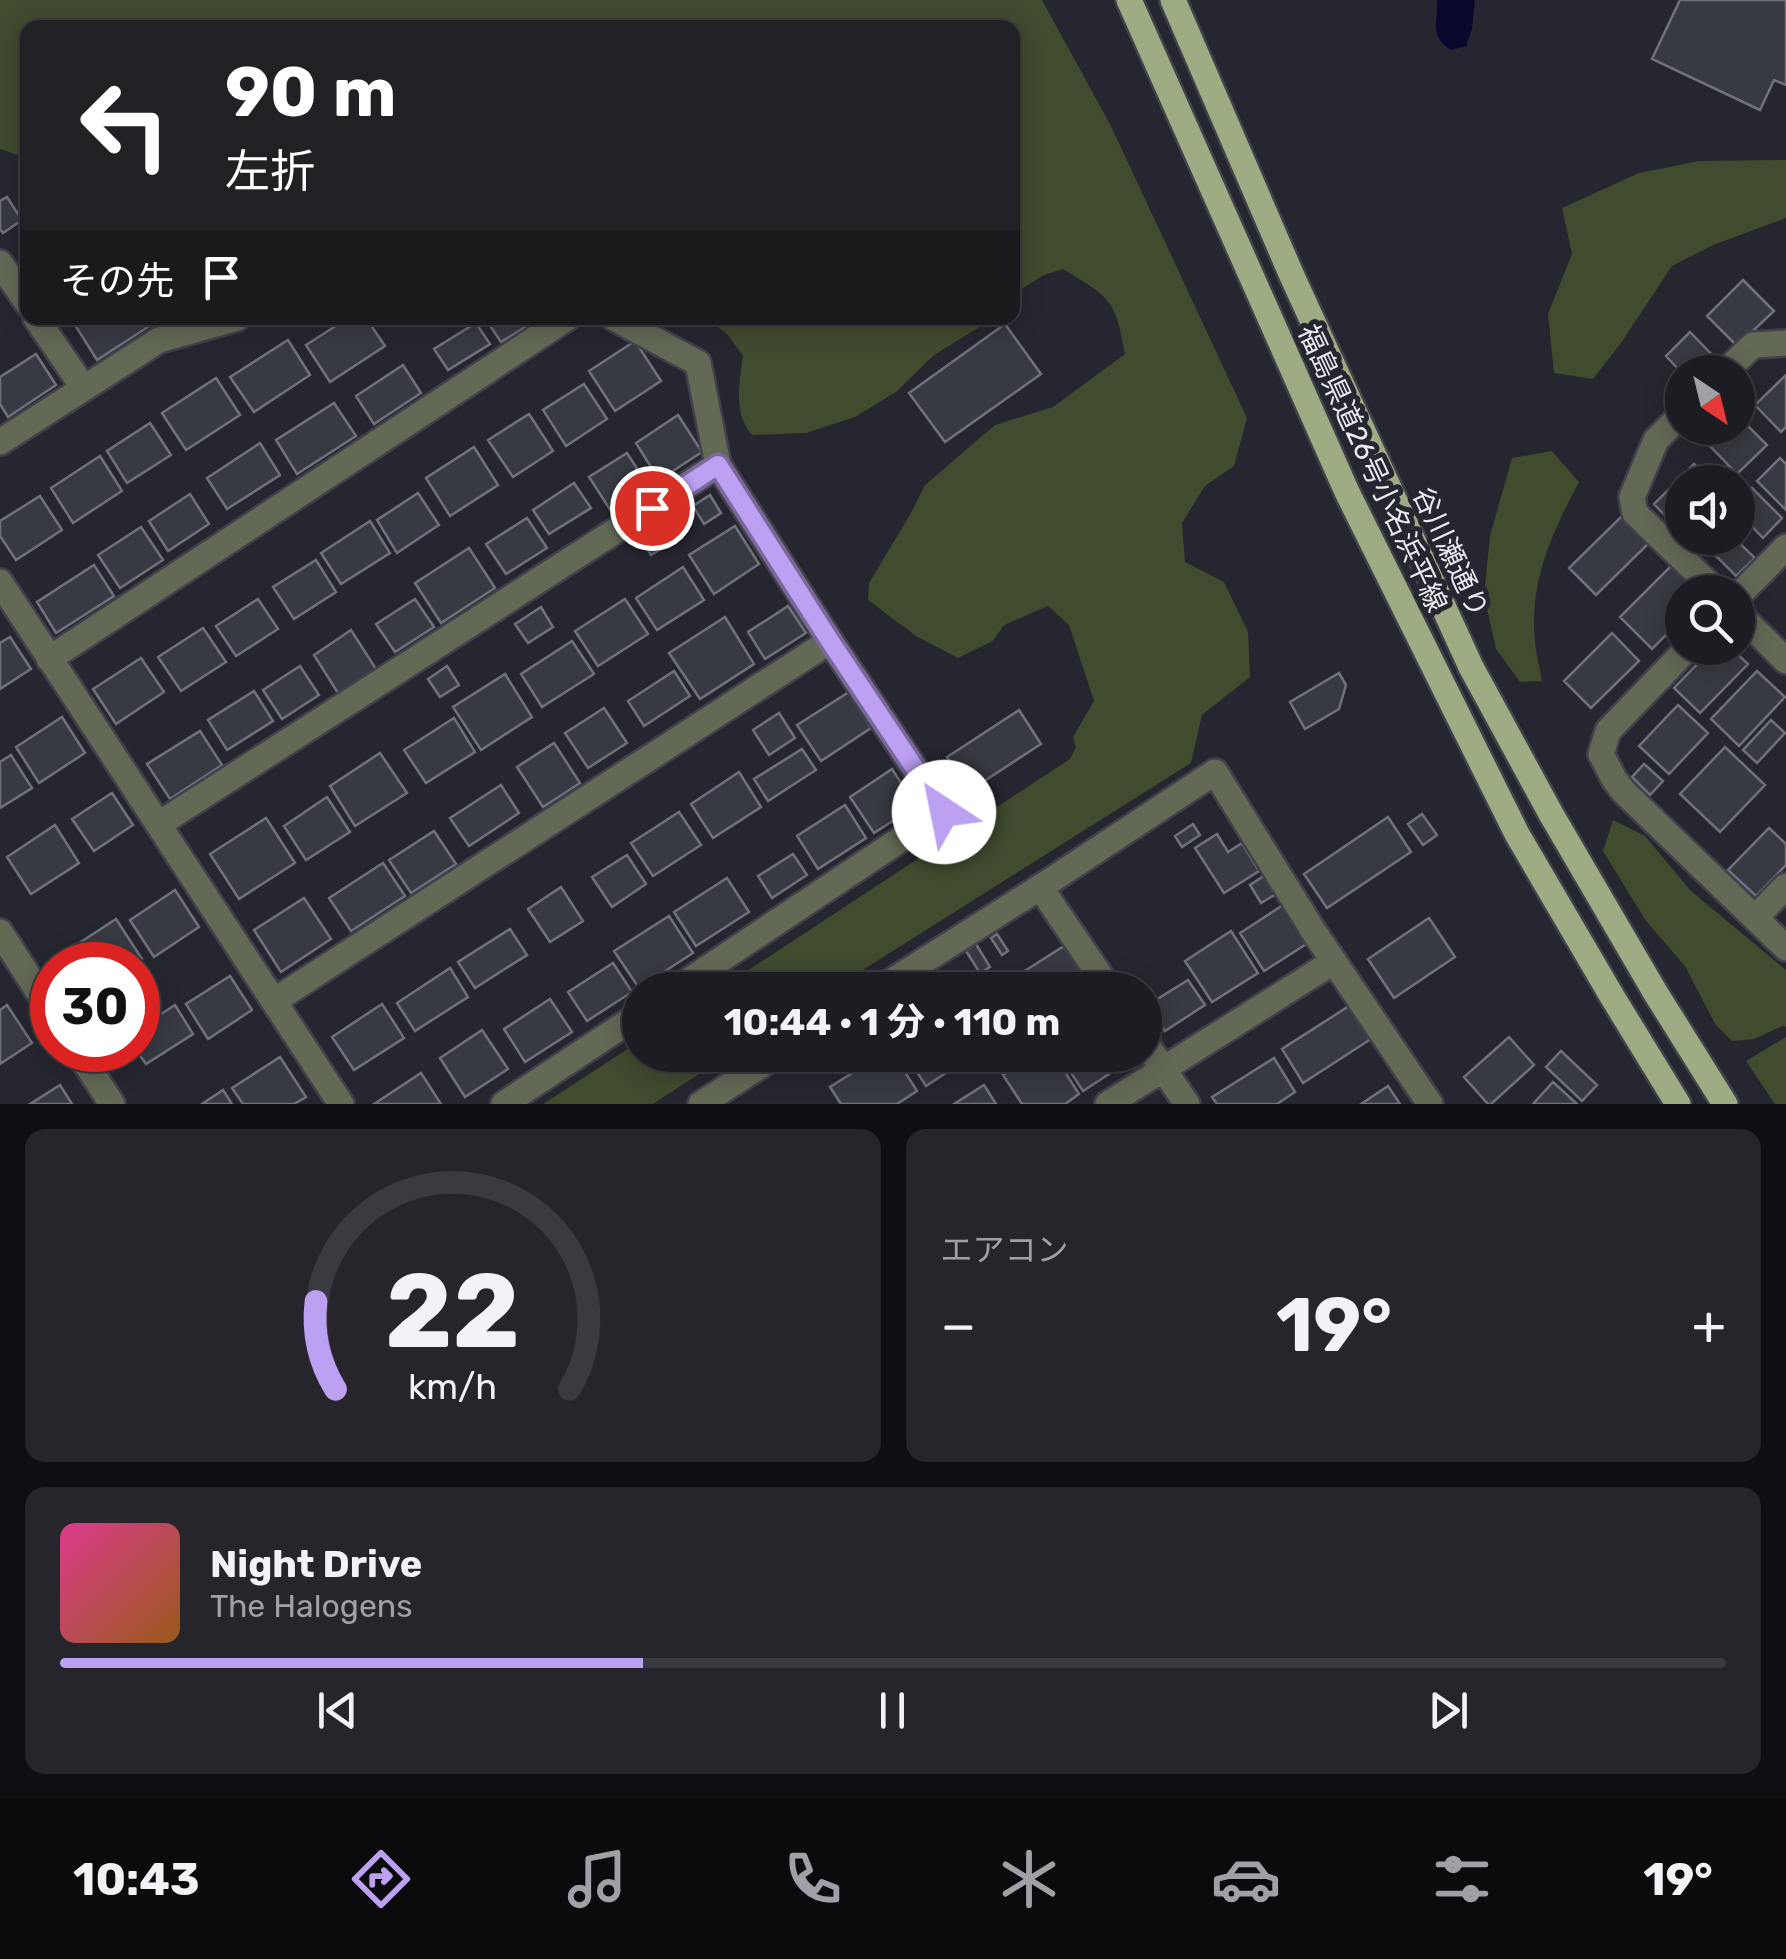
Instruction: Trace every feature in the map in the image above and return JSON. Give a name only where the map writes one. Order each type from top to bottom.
[{"type":"main road","name":"福島県道26号小名浜平線","points":[[1129,0],[1346,492],[1517,834],[1678,1104]]},
{"type":"main road","name":"谷川瀬通り","points":[[1173,0],[1292,276],[1471,667],[1579,862],[1725,1104]]},
{"type":"street","points":[[0,263],[20,292]]},
{"type":"street","points":[[41,325],[83,388]]},
{"type":"street","points":[[0,442],[159,340],[213,325]]},
{"type":"street","points":[[49,659],[556,325]]},
{"type":"street","points":[[627,325],[698,363],[718,465],[944,812],[703,972]]},
{"type":"street","points":[[1742,355],[1752,345],[1786,343]]},
{"type":"street","points":[[1665,431],[1656,440],[1632,497],[1635,513],[1699,575]]},
{"type":"street","points":[[159,824],[718,465]]},
{"type":"street","points":[[1755,579],[1786,547]]},
{"type":"street","points":[[0,582],[341,1104]]},
{"type":"street","points":[[1755,630],[1786,661]]},
{"type":"street","points":[[274,1002],[830,641]]},
{"type":"street","points":[[1672,665],[1608,731],[1602,754],[1623,791],[1786,948]]},
{"type":"street","points":[[906,972],[1215,772],[1333,962],[1430,1104]]},
{"type":"street","points":[[1755,918],[1786,886]]},
{"type":"street","points":[[1040,887],[1098,972]]},
{"type":"street","points":[[1,935],[30,979]]},
{"type":"street","points":[[1108,1104],[1333,962]]},
{"type":"street","points":[[504,1104],[622,1026]]},
{"type":"street","points":[[1163,1068],[1186,1104]]},
{"type":"street","points":[[91,1072],[112,1104]]},
{"type":"street","points":[[701,1104],[751,1072]]},
{"type":"green space","points":[[0,0],[1042,0],[1111,126],[1247,418],[1234,466],[1205,486],[1182,523],[1185,562],[1224,582],[1248,632],[1250,677],[1202,715],[1191,763],[860,972],[745,972],[1070,759],[1076,747],[1073,737],[1094,701],[1069,625],[1048,606],[1004,625],[993,641],[958,658],[916,636],[868,600],[869,583],[925,485],[995,425],[1053,407],[1125,354],[1118,321],[1108,301],[1063,269],[1020,290],[1020,20],[20,20],[20,156],[0,149]]},
{"type":"green space","points":[[1786,160],[1786,218],[1713,245],[1672,266],[1593,379],[1554,373],[1548,314],[1572,254],[1562,208],[1639,173],[1699,161]]},
{"type":"green space","points":[[716,325],[983,325],[934,355],[896,392],[855,417],[806,433],[752,435],[740,408],[743,356]]},
{"type":"green space","points":[[1552,451],[1579,482],[1539,578],[1534,620],[1542,681],[1520,682],[1496,649],[1484,595],[1490,536],[1512,458]]},
{"type":"green space","points":[[1613,820],[1645,836],[1691,891],[1786,970],[1786,1027],[1754,1039],[1732,1041],[1715,1024],[1685,966],[1646,921],[1603,851]]},
{"type":"green space","points":[[1786,1037],[1786,1104],[1775,1104],[1746,1061]]},
{"type":"green space","points":[[622,1053],[622,1072],[702,1072],[653,1104],[543,1104]]},
{"type":"shaded area","points":[[1437,0],[1475,0],[1466,46],[1451,50],[1439,39]]},
{"type":"building","points":[[1680,0],[1786,0],[1786,85],[1774,80],[1760,110],[1652,59]]},
{"type":"building","points":[[7,197],[20,217],[20,221],[3,233],[0,229],[0,201]]},
{"type":"building","points":[[1743,280],[1774,311],[1737,346],[1707,316]]},
{"type":"building","points":[[75,325],[147,325],[148,327],[97,360]]},
{"type":"building","points":[[337,325],[371,325],[385,346],[330,382],[306,345]]},
{"type":"building","points":[[473,325],[477,325],[490,344],[448,370],[434,349]]},
{"type":"building","points":[[490,325],[529,325],[501,342]]},
{"type":"building","points":[[1004,325],[1041,374],[945,442],[909,393]]},
{"type":"building","points":[[1690,332],[1712,355],[1667,355]]},
{"type":"building","points":[[288,340],[310,375],[254,412],[230,377]]},
{"type":"building","points":[[635,341],[661,381],[615,411],[589,371]]},
{"type":"building","points":[[36,354],[56,385],[8,417],[0,404],[0,377]]},
{"type":"building","points":[[403,365],[421,393],[374,424],[356,396]]},
{"type":"building","points":[[1786,375],[1786,427],[1781,432],[1755,405]]},
{"type":"building","points":[[216,378],[240,415],[186,450],[162,413]]},
{"type":"building","points":[[584,384],[607,419],[566,446],[543,410]]},
{"type":"building","points":[[334,403],[356,436],[297,474],[276,440]]},
{"type":"building","points":[[529,414],[553,451],[513,477],[488,440]]},
{"type":"building","points":[[678,415],[702,452],[659,480],[636,443]]},
{"type":"building","points":[[150,423],[171,455],[127,483],[107,451]]},
{"type":"building","points":[[1755,433],[1767,445],[1746,465],[1728,465],[1710,446],[1755,445]]},
{"type":"building","points":[[260,443],[280,475],[227,509],[207,478]]},
{"type":"building","points":[[474,447],[498,485],[450,516],[426,478]]},
{"type":"building","points":[[627,453],[649,487],[611,511],[589,477]]},
{"type":"building","points":[[100,456],[122,491],[73,523],[51,488]]},
{"type":"building","points":[[1780,458],[1786,464],[1786,510],[1757,481]]},
{"type":"building","points":[[574,483],[591,508],[549,534],[533,510]]},
{"type":"building","points":[[1755,491],[1782,518],[1763,538],[1755,530]]},
{"type":"building","points":[[418,493],[439,525],[397,553],[377,520]]},
{"type":"building","points":[[1665,493],[1665,515],[1654,504]]},
{"type":"building","points":[[190,494],[209,524],[168,551],[149,521]]},
{"type":"building","points":[[710,495],[721,513],[704,524],[693,506]]},
{"type":"building","points":[[40,496],[62,530],[16,560],[0,536],[0,521]]},
{"type":"building","points":[[1622,516],[1649,543],[1596,595],[1569,568]]},
{"type":"building","points":[[527,518],[547,548],[506,574],[486,544]]},
{"type":"building","points":[[370,521],[390,553],[341,584],[321,553]]},
{"type":"building","points":[[735,526],[759,564],[714,594],[689,555]]},
{"type":"building","points":[[141,527],[163,560],[120,588],[98,555]]},
{"type":"building","points":[[660,527],[670,543],[651,555],[641,539]]},
{"type":"building","points":[[469,548],[495,588],[441,623],[415,583]]},
{"type":"building","points":[[1715,555],[1755,558],[1735,575]]},
{"type":"building","points":[[316,560],[336,592],[294,619],[273,587]]},
{"type":"building","points":[[1673,564],[1684,575],[1665,575],[1665,636],[1652,649],[1620,617]]},
{"type":"building","points":[[94,565],[114,596],[56,633],[37,602]]},
{"type":"building","points":[[683,567],[704,600],[657,630],[636,598]]},
{"type":"building","points":[[258,599],[278,629],[236,656],[216,626]]},
{"type":"building","points":[[415,599],[434,627],[395,652],[376,624]]},
{"type":"building","points":[[625,599],[648,634],[598,666],[575,631]]},
{"type":"building","points":[[788,606],[806,633],[765,659],[748,632]]},
{"type":"building","points":[[541,607],[553,627],[528,643],[515,624]]},
{"type":"building","points":[[725,617],[754,664],[700,699],[669,653]]},
{"type":"building","points":[[203,628],[226,662],[181,691],[158,657]]},
{"type":"building","points":[[351,630],[376,669],[338,693],[314,655]]},
{"type":"building","points":[[1612,633],[1639,661],[1591,708],[1564,681]]},
{"type":"building","points":[[10,637],[31,669],[0,689],[0,643]]},
{"type":"building","points":[[572,641],[594,674],[542,707],[521,674]]},
{"type":"building","points":[[141,658],[164,692],[116,724],[93,689]]},
{"type":"building","points":[[1696,665],[1747,665],[1700,713],[1674,688]]},
{"type":"building","points":[[300,666],[319,695],[282,719],[263,690]]},
{"type":"building","points":[[447,666],[459,685],[440,697],[428,679]]},
{"type":"building","points":[[674,671],[690,696],[644,726],[628,701]]},
{"type":"building","points":[[1757,671],[1785,697],[1739,746],[1711,719]]},
{"type":"building","points":[[1339,673],[1346,685],[1339,709],[1305,729],[1290,702]]},
{"type":"building","points":[[505,674],[532,717],[481,750],[453,707]]},
{"type":"building","points":[[254,691],[273,721],[227,750],[208,720]]},
{"type":"building","points":[[849,692],[871,728],[821,761],[797,725]]},
{"type":"building","points":[[1678,705],[1708,733],[1669,774],[1639,746]]},
{"type":"building","points":[[604,708],[627,743],[588,768],[565,733]]},
{"type":"building","points":[[1019,710],[1041,744],[969,791],[947,757]]},
{"type":"building","points":[[779,713],[795,738],[769,755],[753,730]]},
{"type":"building","points":[[62,717],[85,753],[39,783],[16,747]]},
{"type":"building","points":[[454,718],[475,752],[426,783],[404,750]]},
{"type":"building","points":[[1771,720],[1785,733],[1757,763],[1743,750]]},
{"type":"building","points":[[200,731],[222,765],[170,799],[147,764]]},
{"type":"building","points":[[554,743],[580,783],[543,807],[517,767]]},
{"type":"building","points":[[1725,747],[1765,785],[1720,832],[1680,794]]},
{"type":"building","points":[[802,749],[816,770],[768,801],[754,779]]},
{"type":"building","points":[[380,753],[407,793],[355,826],[330,786]]},
{"type":"building","points":[[11,755],[32,788],[0,808],[0,762]]},
{"type":"building","points":[[1644,764],[1663,781],[1650,795],[1632,777]]},
{"type":"building","points":[[892,769],[916,806],[874,833],[850,797]]},
{"type":"building","points":[[739,772],[761,807],[713,838],[691,804]]},
{"type":"building","points":[[501,785],[519,813],[469,846],[450,818]]},
{"type":"building","points":[[112,793],[133,825],[94,851],[72,819]]},
{"type":"building","points":[[327,797],[350,832],[306,860],[284,826]]},
{"type":"building","points":[[845,805],[866,838],[818,869],[797,836]]},
{"type":"building","points":[[679,812],[701,845],[653,876],[631,843]]},
{"type":"building","points":[[1422,814],[1437,835],[1423,845],[1408,824]]},
{"type":"building","points":[[1388,817],[1411,852],[1327,908],[1304,874]]},
{"type":"building","points":[[266,818],[295,863],[239,899],[210,854]]},
{"type":"building","points":[[1193,824],[1200,835],[1182,847],[1175,836]]},
{"type":"building","points":[[55,825],[79,863],[31,894],[7,857]]},
{"type":"building","points":[[1769,828],[1786,844],[1786,865],[1756,896],[1728,870]]},
{"type":"building","points":[[434,831],[456,864],[411,893],[389,860]]},
{"type":"building","points":[[1217,834],[1228,852],[1242,843],[1259,871],[1224,893],[1195,848]]},
{"type":"building","points":[[793,854],[807,875],[772,898],[758,876]]},
{"type":"building","points":[[627,855],[646,884],[612,907],[592,877]]},
{"type":"building","points":[[383,863],[405,896],[351,931],[329,898]]},
{"type":"building","points":[[1264,876],[1276,894],[1261,903],[1250,885]]},
{"type":"building","points":[[727,878],[749,912],[696,946],[674,912]]},
{"type":"building","points":[[561,887],[583,921],[550,942],[528,909]]},
{"type":"building","points":[[175,890],[199,927],[160,953],[160,942],[144,942],[130,920]]},
{"type":"building","points":[[304,898],[331,939],[281,972],[254,930]]},
{"type":"building","points":[[1283,905],[1308,943],[1264,971],[1240,933]]},
{"type":"building","points":[[669,916],[693,953],[664,972],[628,972],[614,951]]},
{"type":"building","points":[[1429,918],[1455,957],[1394,998],[1368,959]]},
{"type":"building","points":[[116,919],[131,942],[81,942]]},
{"type":"building","points":[[510,929],[527,955],[475,988],[458,962]]},
{"type":"building","points":[[1231,931],[1258,973],[1212,1002],[1185,961]]},
{"type":"building","points":[[997,934],[1008,951],[1002,955],[991,938]]},
{"type":"building","points":[[976,944],[990,967],[979,972],[966,951]]},
{"type":"building","points":[[1064,946],[1081,972],[1023,972]]},
{"type":"building","points":[[613,963],[622,977],[622,998],[587,1021],[568,992]]},
{"type":"building","points":[[450,968],[468,997],[415,1031],[397,1003]]},
{"type":"building","points":[[230,976],[252,1010],[208,1039],[186,1004]]},
{"type":"building","points":[[1188,980],[1205,1005],[1165,1031],[1162,996]]},
{"type":"building","points":[[550,999],[572,1032],[525,1062],[504,1029]]},
{"type":"building","points":[[382,1004],[404,1038],[354,1070],[332,1037]]},
{"type":"building","points":[[7,1005],[30,1044],[0,1064],[0,1010]]},
{"type":"building","points":[[175,1005],[193,1034],[160,1055],[160,1015]]},
{"type":"building","points":[[1349,1006],[1371,1039],[1303,1083],[1282,1049]]},
{"type":"building","points":[[482,1030],[508,1069],[465,1097],[440,1058]]},
{"type":"building","points":[[1509,1037],[1534,1065],[1488,1104],[1464,1077]]},
{"type":"building","points":[[1561,1051],[1597,1085],[1582,1101],[1546,1067]]},
{"type":"building","points":[[280,1057],[306,1097],[294,1104],[243,1104],[232,1088]]},
{"type":"building","points":[[1274,1058],[1295,1092],[1277,1104],[1217,1104],[1212,1097]]},
{"type":"building","points":[[854,1072],[905,1072],[917,1091],[897,1104],[841,1104],[830,1087]]},
{"type":"building","points":[[917,1072],[947,1072],[926,1086]]},
{"type":"building","points":[[1065,1072],[1079,1094],[1065,1104],[1022,1104],[1003,1075]]},
{"type":"building","points":[[1071,1072],[1112,1072],[1083,1091]]},
{"type":"building","points":[[421,1073],[441,1104],[374,1104]]},
{"type":"building","points":[[1553,1082],[1577,1104],[1533,1104]]},
{"type":"building","points":[[60,1085],[72,1104],[30,1104]]},
{"type":"building","points":[[984,1085],[996,1104],[954,1104]]},
{"type":"building","points":[[1388,1086],[1400,1104],[1361,1104]]},
{"type":"building","points":[[223,1090],[232,1104],[202,1104]]},
{"type":"route","points":[[652,508],[718,465],[944,812]]}]
